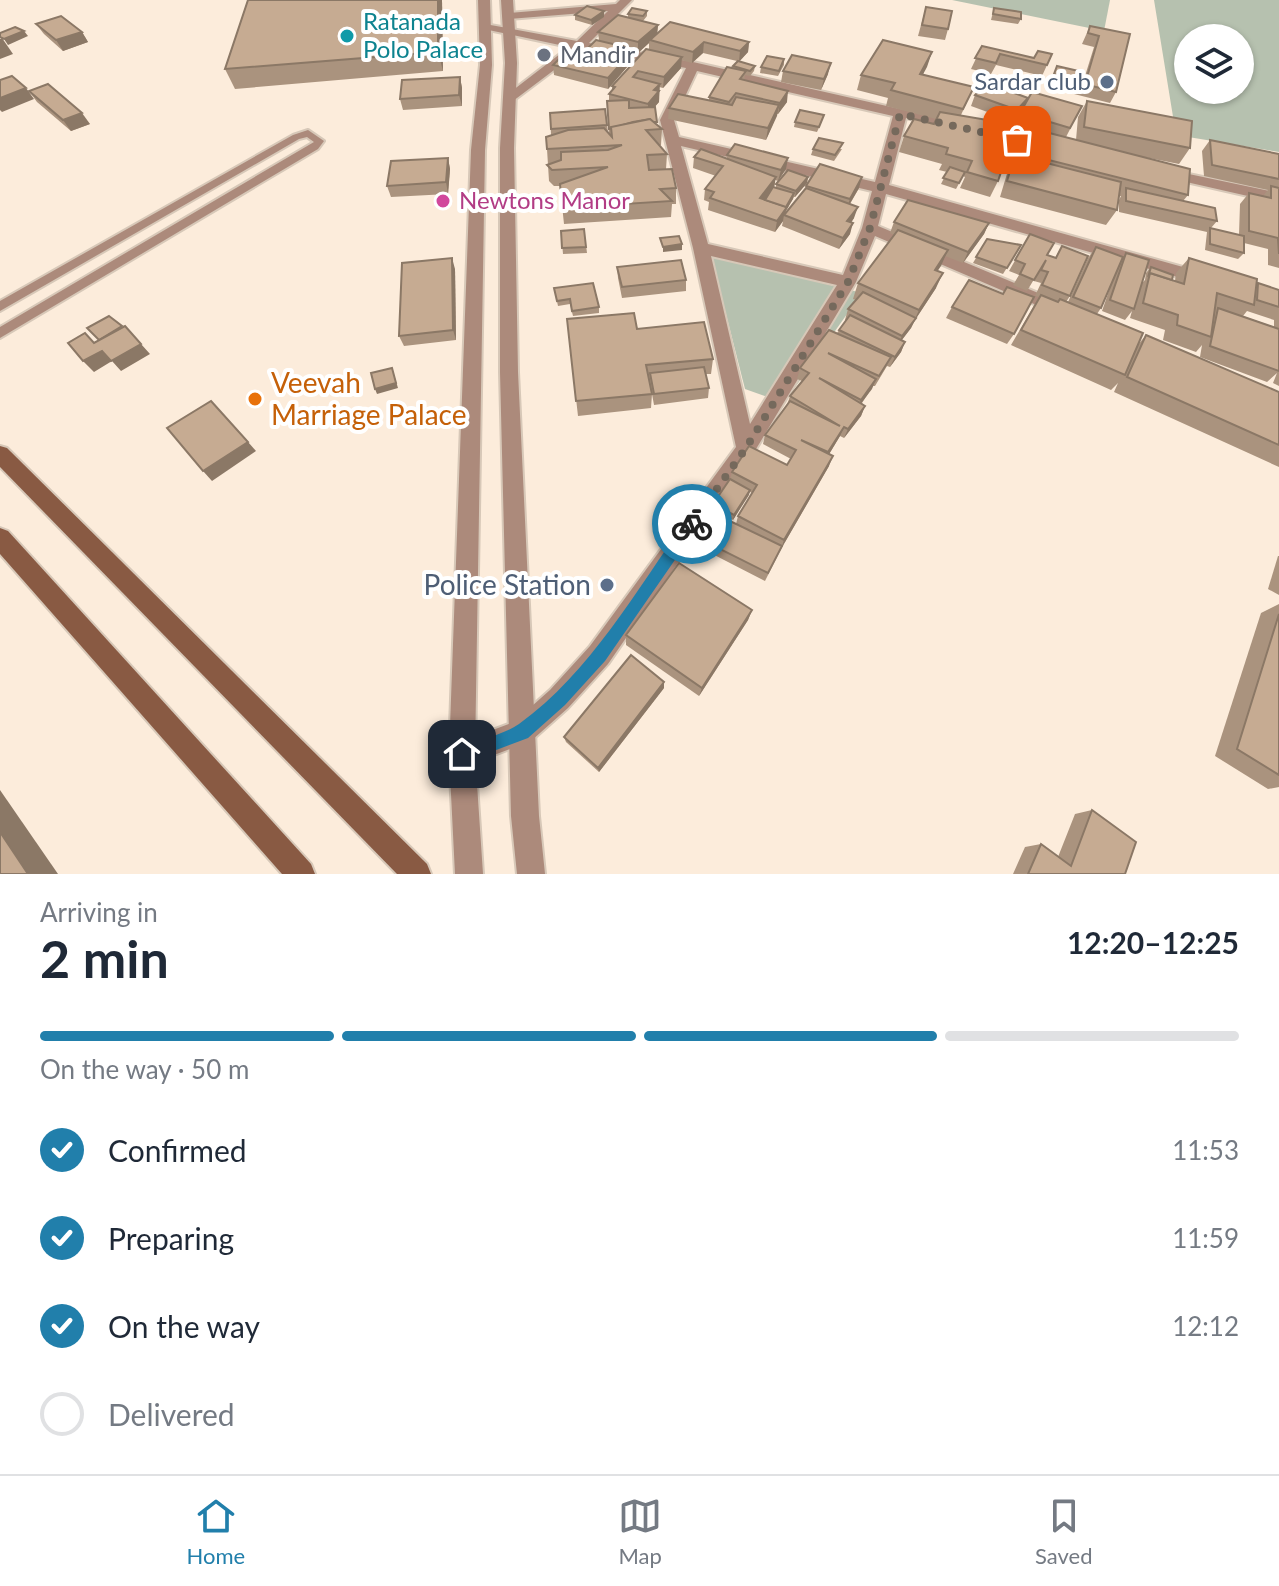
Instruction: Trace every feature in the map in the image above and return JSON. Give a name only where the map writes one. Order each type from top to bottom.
[{"type":"main road","points":[[0,454],[417,874]]},
{"type":"main road","points":[[0,538],[301,874]]},
{"type":"street","points":[[469,874],[462,754],[484,0]]},
{"type":"street","points":[[485,28],[508,17],[622,4]]},
{"type":"street","points":[[509,100],[581,44],[622,4]]},
{"type":"street","points":[[508,17],[581,44],[693,66],[1052,148]]},
{"type":"street","points":[[508,17],[509,372],[522,732],[531,874]]},
{"type":"street","points":[[693,66],[667,120],[701,248],[746,448]]},
{"type":"street","points":[[462,754],[522,732],[599,655],[746,448],[848,282],[870,228],[900,114]]},
{"type":"street","points":[[672,140],[881,188],[1218,282]]},
{"type":"street","points":[[1143,168],[1279,198]]},
{"type":"street","points":[[870,228],[1072,314]]},
{"type":"street","points":[[701,248],[848,282]]},
{"type":"lane","points":[[0,307],[296,137],[308,133],[319,141],[315,147],[0,333]]},
{"type":"green space","points":[[952,0],[1110,0],[1104,31]]},
{"type":"green space","points":[[1154,0],[1279,0],[1279,152],[1176,135]]},
{"type":"green space","points":[[711,255],[862,293],[784,403],[745,389]]},
{"type":"building","name":"Ratanada Polo Palace","points":[[248,0],[438,0],[438,52],[225,69]]},
{"type":"building","points":[[587,6],[604,11],[591,20],[575,15]]},
{"type":"building","points":[[926,7],[952,11],[948,29],[922,25]]},
{"type":"building","points":[[632,8],[647,11],[643,16],[628,14]]},
{"type":"building","points":[[994,8],[1021,12],[1021,19],[993,14]]},
{"type":"building","points":[[618,15],[658,25],[638,42],[598,32]]},
{"type":"building","points":[[61,16],[82,32],[56,40],[36,24]]},
{"type":"building","points":[[670,22],[749,42],[740,51],[704,42],[693,52],[650,40]]},
{"type":"building","points":[[1090,26],[1130,34],[1116,92],[1080,83],[1082,75],[1087,77],[1099,36],[1088,33]]},
{"type":"building","points":[[15,27],[24,31],[4,39],[0,37],[0,33]]},
{"type":"building","points":[[596,40],[634,49],[608,78],[553,65],[563,55],[577,59]]},
{"type":"building","points":[[883,40],[932,52],[920,74],[974,87],[963,109],[891,90],[895,83],[861,75]]},
{"type":"building","points":[[982,46],[1034,58],[1038,51],[1052,54],[1047,65],[1000,54],[996,63],[975,58]]},
{"type":"building","points":[[646,49],[682,57],[664,77],[638,71],[633,77],[660,84],[654,90],[659,91],[648,104],[609,94],[615,87],[612,86]]},
{"type":"building","points":[[792,55],[831,63],[824,79],[783,71]]},
{"type":"building","points":[[767,56],[784,59],[779,71],[761,67]]},
{"type":"building","points":[[738,61],[755,66],[750,71],[733,66]]},
{"type":"building","points":[[1057,66],[1083,72],[1081,80],[1082,75],[1080,80],[1054,74]]},
{"type":"building","points":[[727,67],[746,71],[740,79],[788,91],[780,103],[736,93],[729,102],[709,97]]},
{"type":"building","points":[[12,76],[26,88],[0,98],[0,80]]},
{"type":"building","points":[[460,77],[459,95],[400,99],[402,80]]},
{"type":"building","points":[[987,83],[1028,98],[1017,110],[975,95]]},
{"type":"building","points":[[48,84],[82,113],[63,120],[29,91]]},
{"type":"building","points":[[1032,92],[1082,106],[1070,128],[1020,113]]},
{"type":"building","points":[[678,94],[732,105],[736,97],[779,105],[768,128],[669,108]]},
{"type":"building","points":[[629,100],[629,108],[655,107],[657,122],[650,119],[609,129],[607,101]]},
{"type":"building","points":[[1087,101],[1192,121],[1190,148],[1084,127]]},
{"type":"building","points":[[605,109],[607,125],[551,129],[550,113]]},
{"type":"building","points":[[800,110],[824,115],[819,127],[795,122]]},
{"type":"building","points":[[940,112],[1017,125],[998,181],[967,172],[972,161],[946,154],[948,148],[904,136],[914,119],[934,124]]},
{"type":"building","points":[[650,119],[662,129],[646,130],[667,154],[647,155],[649,170],[672,169],[676,188],[660,189],[672,201],[562,208],[560,184],[608,167],[552,170],[547,165],[561,160],[561,152],[608,150],[622,145],[547,149],[546,137],[568,130],[604,128],[612,137],[611,127]]},
{"type":"building","points":[[1022,126],[1190,169],[1188,195],[1013,151]]},
{"type":"building","points":[[819,138],[843,143],[835,155],[813,149]]},
{"type":"building","points":[[1210,140],[1279,154],[1279,179],[1212,165]]},
{"type":"building","points":[[735,144],[788,158],[781,170],[727,155]]},
{"type":"building","points":[[701,149],[776,177],[760,198],[787,207],[777,221],[710,198],[714,192],[705,189],[723,166],[694,157]]},
{"type":"building","points":[[1015,155],[1121,182],[1117,210],[1007,181]]},
{"type":"building","points":[[448,158],[446,182],[387,186],[391,161]]},
{"type":"building","points":[[820,164],[862,177],[850,199],[806,186]]},
{"type":"building","points":[[950,167],[965,172],[959,183],[943,178]]},
{"type":"building","points":[[788,170],[808,177],[796,191],[776,184]]},
{"type":"building","points":[[1271,186],[1279,188],[1279,254],[1278,238],[1249,231],[1249,193],[1271,198]]},
{"type":"building","points":[[773,187],[794,193],[786,207],[765,200]]},
{"type":"building","points":[[806,188],[858,207],[847,221],[853,223],[843,238],[784,215]]},
{"type":"building","points":[[1126,188],[1215,208],[1217,221],[1126,201]]},
{"type":"building","points":[[908,200],[989,223],[968,252],[894,222]]},
{"type":"building","points":[[1210,228],[1244,236],[1244,253],[1210,244]]},
{"type":"building","points":[[584,229],[586,247],[562,248],[561,231]]},
{"type":"building","points":[[898,230],[948,250],[935,270],[943,273],[919,310],[858,283]]},
{"type":"building","points":[[1030,234],[1054,243],[1047,255],[1056,258],[1062,246],[1088,256],[1070,296],[1042,285],[1048,272],[1041,270],[1046,260],[1034,280],[1020,274],[1025,264],[1015,260]]},
{"type":"building","points":[[679,236],[682,244],[663,247],[660,238]]},
{"type":"building","points":[[987,239],[1021,245],[1007,268],[976,257]]},
{"type":"building","points":[[1096,247],[1123,257],[1101,308],[1073,297]]},
{"type":"building","points":[[1126,253],[1149,260],[1134,309],[1110,300]]},
{"type":"building","points":[[452,258],[453,330],[399,336],[402,263]]},
{"type":"building","points":[[1189,258],[1257,279],[1254,305],[1217,293],[1211,337],[1177,325],[1178,315],[1143,303],[1150,273],[1184,284]]},
{"type":"building","points":[[681,260],[686,280],[622,287],[617,267]]},
{"type":"building","points":[[1151,267],[1173,275],[1172,280],[1149,274]]},
{"type":"building","points":[[969,280],[1003,294],[1007,287],[1034,297],[1014,334],[952,307]]},
{"type":"building","points":[[593,283],[599,307],[572,311],[570,299],[557,301],[554,288]]},
{"type":"building","points":[[1258,283],[1279,290],[1279,307],[1257,300]]},
{"type":"building","points":[[863,292],[916,318],[902,336],[848,309]]},
{"type":"building","points":[[1041,295],[1058,302],[1060,299],[1143,333],[1125,375],[1021,330]]},
{"type":"building","points":[[1218,308],[1279,329],[1279,371],[1210,346]]},
{"type":"building","points":[[634,313],[637,329],[704,322],[713,359],[646,365],[652,394],[576,401],[567,319]]},
{"type":"building","points":[[850,315],[905,342],[895,357],[839,330]]},
{"type":"building","points":[[109,316],[122,326],[99,340],[87,328]]},
{"type":"building","points":[[125,326],[141,344],[111,361],[102,351],[83,361],[68,343],[85,333],[94,343]]},
{"type":"building","points":[[829,330],[891,357],[879,376],[828,353],[876,379],[861,400],[819,378],[865,406],[848,429],[844,427],[828,452],[801,440],[833,456],[784,540],[738,516],[757,485],[732,472],[749,446],[787,465],[796,450],[765,435],[790,401],[840,426],[790,396],[809,373],[800,368]]},
{"type":"building","points":[[1146,335],[1279,392],[1279,445],[1127,377]]},
{"type":"building","points":[[704,367],[709,388],[654,394],[650,373]]},
{"type":"building","points":[[392,368],[396,383],[375,389],[371,373]]},
{"type":"building","points":[[211,401],[248,442],[203,471],[167,428]]},
{"type":"building","points":[[730,479],[750,490],[734,515],[713,504]]},
{"type":"building","points":[[707,510],[782,546],[768,573],[692,535]]},
{"type":"building","points":[[679,563],[752,610],[702,688],[626,635]]},
{"type":"building","points":[[1279,614],[1279,775],[1237,749]]},
{"type":"building","points":[[631,655],[664,682],[598,768],[564,737]]},
{"type":"building","points":[[1092,810],[1136,842],[1125,874],[1028,874],[1041,844],[1071,866]]},
{"type":"building","points":[[0,832],[28,874],[0,874]]},
{"type":"way so far","points":[[692,524],[746,448],[848,282],[870,228],[900,114],[1017,140]]},
{"type":"place","name":"Ratanada Polo Palace","points":[[347,36]]},
{"type":"place","name":"Mandir","points":[[544,55]]},
{"type":"place","name":"Sardar club","points":[[1107,82]]},
{"type":"place","name":"Newtons Manor","points":[[443,201]]},
{"type":"place","name":"Veevah Marriage Palace","points":[[255,399]]},
{"type":"place","name":"Police Station","points":[[607,585]]},
{"type":"route","points":[[462,754],[522,732],[559,699],[599,655],[692,524]]}]
